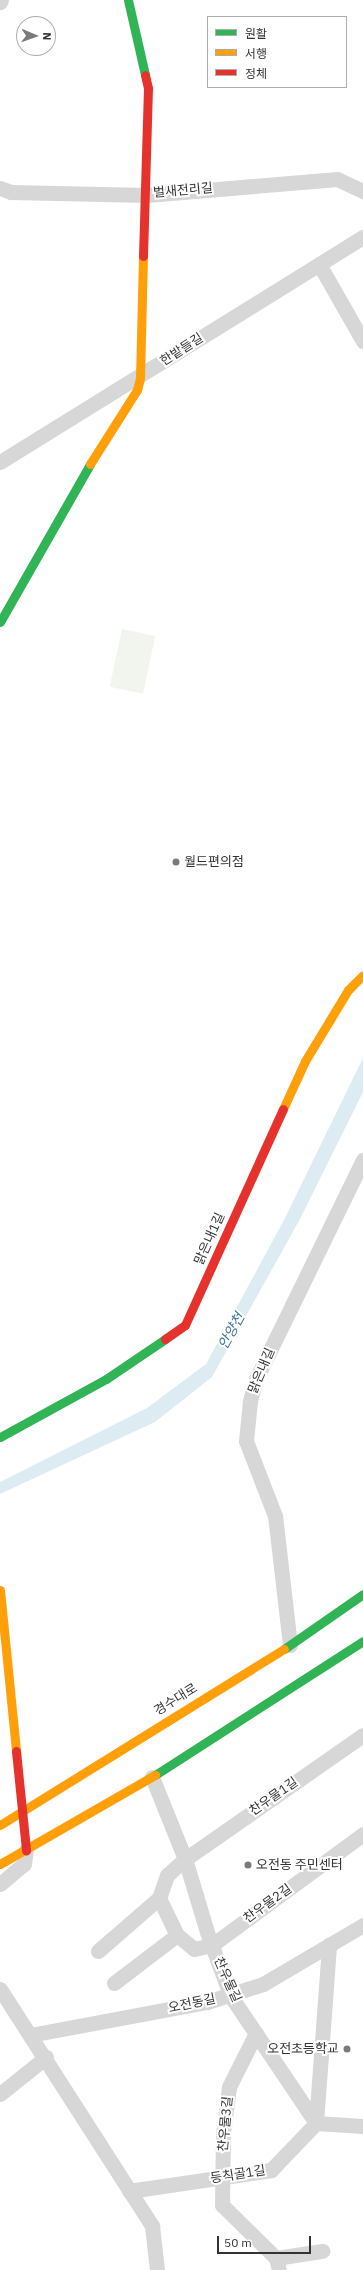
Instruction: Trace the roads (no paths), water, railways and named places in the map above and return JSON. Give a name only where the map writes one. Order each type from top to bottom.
[{"type":"street","points":[[0,622],[66,502],[137,390],[140,378],[147,195],[148,88],[128,0]]},
{"type":"street","name":"벌새전리길","points":[[0,188],[11,192],[147,195],[331,179],[363,191]]},
{"type":"street","name":"한밭들길","points":[[0,462],[140,378],[363,237]]},
{"type":"street","points":[[319,264],[363,341]]},
{"type":"street","name":"맑은내1길","points":[[0,1437],[106,1379],[185,1325],[305,1061],[348,990],[363,975]]},
{"type":"street","name":"맑은내길","points":[[290,1644],[275,1516],[246,1441],[250,1401],[256,1379],[363,1160]]},
{"type":"street","points":[[0,1590],[24,1812],[26,1850],[24,1864],[0,1884]]},
{"type":"street","name":"경수대로","points":[[0,1825],[24,1812],[290,1644],[363,1594]]},
{"type":"street","points":[[0,1864],[152,1777],[363,1641]]},
{"type":"street","name":"찬우물1길","points":[[159,1898],[167,1875],[185,1859],[363,1735]]},
{"type":"street","name":"찬우물길","points":[[152,1777],[185,1859],[212,1945],[230,1995],[316,2123]]},
{"type":"street","name":"찬우물2길","points":[[212,1945],[363,1834]]},
{"type":"street","points":[[98,1951],[159,1898],[177,1935],[194,1949],[212,1945]]},
{"type":"street","name":"오전동길","points":[[30,2035],[207,2002],[230,1995],[263,1984],[363,1925]]},
{"type":"street","points":[[114,1983],[177,1935]]},
{"type":"street","points":[[329,1944],[316,2123],[363,2126]]},
{"type":"street","points":[[0,1989],[46,2057],[129,2191],[146,2228],[157,2270]]},
{"type":"street","name":"찬우물3길","points":[[256,2033],[229,2087],[223,2134],[222,2205],[277,2264]]},
{"type":"street","points":[[0,2094],[46,2057]]},
{"type":"street","name":"등칙골1길","points":[[129,2191],[271,2170],[316,2123]]},
{"type":"street","points":[[277,2264],[322,2251]]},
{"type":"water","name":"안양천","points":[[363,1058],[363,1092],[300,1219],[212,1377],[155,1422],[0,1494],[0,1482],[147,1408],[206,1364],[284,1220]]},
{"type":"place","name":"월드편의점","points":[[176,862]]},
{"type":"place","name":"오전동 주민센터","points":[[248,1865]]},
{"type":"place","name":"오전초등학교","points":[[347,2049]]}]
